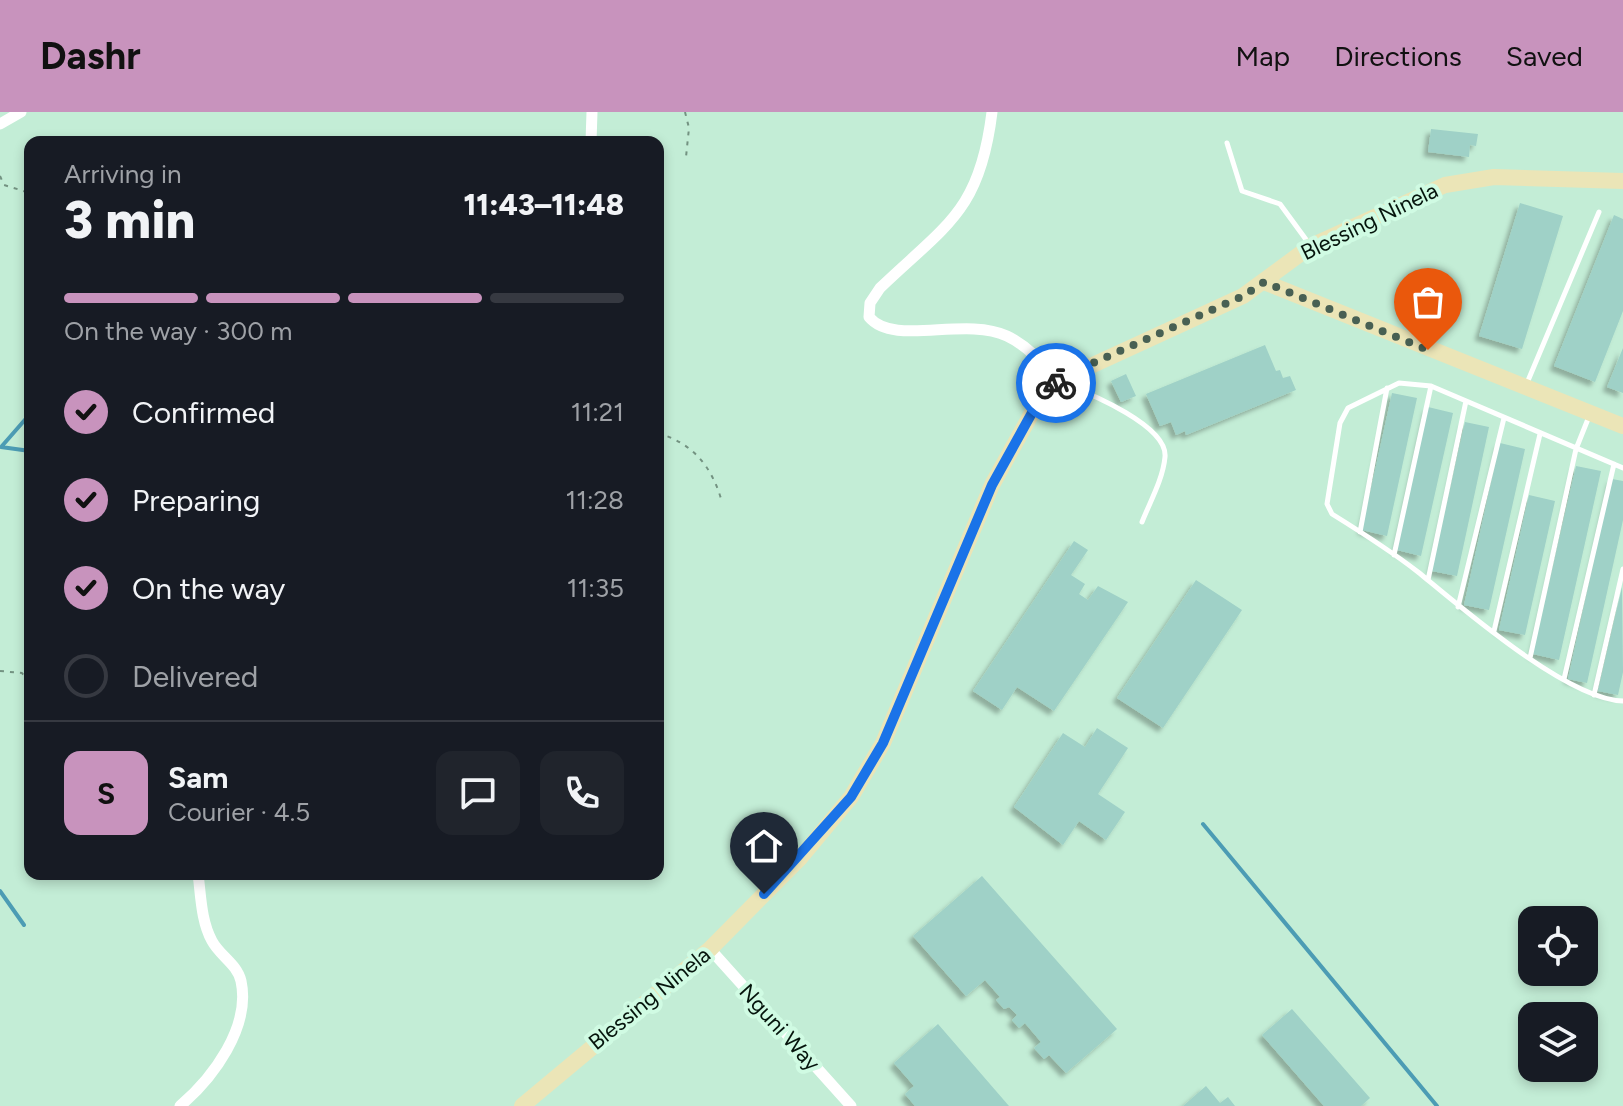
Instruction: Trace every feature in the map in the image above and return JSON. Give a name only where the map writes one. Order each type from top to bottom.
[{"type":"street","points":[[0,124],[21,112]]},
{"type":"street","points":[[591,136],[592,112]]},
{"type":"street","points":[[992,112],[985,164],[960,212],[880,288],[870,303],[869,317],[877,328],[896,333],[978,327],[1007,336],[1034,354],[1058,381]]},
{"type":"street","name":"Blessing Ninela","points":[[522,1106],[710,949],[801,857],[851,797],[883,743],[992,485],[1033,411],[1058,381],[1243,296],[1311,246],[1460,180],[1521,177],[1623,181]]},
{"type":"street","points":[[1264,282],[1623,426]]},
{"type":"street","points":[[180,1106],[198,1091],[224,1056],[237,1025],[242,996],[236,969],[214,945],[206,927],[199,880]]},
{"type":"street","name":"Nguni Way","points":[[710,949],[851,1106]]},
{"type":"lane","points":[[1227,143],[1242,191],[1280,204],[1311,246]]},
{"type":"lane","points":[[1525,388],[1599,212]]},
{"type":"lane","points":[[1058,381],[1101,399],[1158,435],[1165,457],[1142,522]]},
{"type":"lane","points":[[1623,468],[1431,386],[1415,382],[1388,387],[1348,408],[1340,423],[1335,447],[1328,510],[1394,555],[1458,607],[1530,658],[1594,695],[1623,701]]},
{"type":"lane","points":[[1394,555],[1431,386]]},
{"type":"lane","points":[[1360,532],[1388,387]]},
{"type":"lane","points":[[1427,580],[1466,401]]},
{"type":"lane","points":[[1530,658],[1576,449],[1590,413]]},
{"type":"lane","points":[[1458,607],[1504,418]]},
{"type":"lane","points":[[1494,631],[1540,434]]},
{"type":"lane","points":[[1564,679],[1614,464]]},
{"type":"lane","points":[[1594,695],[1623,569]]},
{"type":"path","points":[[685,112],[689,128],[686,157]]},
{"type":"path","points":[[0,176],[4,185],[24,191]]},
{"type":"path","points":[[664,435],[685,444],[704,461],[715,477],[722,502]]},
{"type":"path","points":[[0,671],[24,676]]},
{"type":"building","points":[[1431,129],[1478,134],[1476,146],[1470,145],[1469,157],[1428,152]]},
{"type":"building","points":[[1520,203],[1563,216],[1522,349],[1479,336]]},
{"type":"building","points":[[1614,215],[1623,219],[1623,311],[1595,382],[1554,366]]},
{"type":"building","points":[[1265,345],[1276,371],[1280,370],[1283,378],[1290,376],[1296,390],[1186,435],[1185,431],[1176,435],[1171,422],[1160,426],[1146,394]]},
{"type":"building","points":[[1623,348],[1623,393],[1607,387]]},
{"type":"building","points":[[1126,374],[1136,396],[1121,402],[1111,381]]},
{"type":"building","points":[[1392,393],[1417,398],[1387,536],[1362,530]]},
{"type":"building","points":[[1428,407],[1453,413],[1421,556],[1397,550]]},
{"type":"building","points":[[1465,422],[1489,427],[1457,576],[1432,571]]},
{"type":"building","points":[[1500,443],[1525,449],[1489,610],[1464,605]]},
{"type":"building","points":[[1576,466],[1601,471],[1559,660],[1533,654]]},
{"type":"building","points":[[1612,479],[1623,481],[1623,520],[1587,683],[1568,679]]},
{"type":"building","points":[[1529,495],[1555,501],[1525,635],[1499,630]]},
{"type":"building","points":[[1074,541],[1088,550],[1071,575],[1085,584],[1079,594],[1088,600],[1098,586],[1128,602],[1054,711],[1017,687],[1002,710],[973,691]]},
{"type":"building","points":[[1196,580],[1242,610],[1163,728],[1117,698]]},
{"type":"building","points":[[1622,587],[1623,672],[1618,695],[1598,691]]},
{"type":"building","points":[[1097,728],[1128,748],[1098,794],[1125,812],[1106,840],[1079,821],[1063,845],[1014,807],[1063,733],[1085,747]]},
{"type":"building","points":[[982,876],[1117,1029],[1066,1073],[1049,1055],[1044,1059],[1034,1048],[1041,1042],[1025,1023],[1019,1028],[1012,1020],[1017,1015],[1009,1007],[1004,1009],[996,1000],[1000,997],[985,980],[966,996],[913,936]]},
{"type":"building","points":[[1292,1009],[1370,1098],[1361,1106],[1324,1106],[1262,1035]]},
{"type":"building","points":[[938,1024],[1009,1106],[915,1106],[905,1094],[914,1086],[894,1063]]},
{"type":"building","points":[[1206,1086],[1220,1103],[1228,1097],[1235,1106],[1183,1106]]},
{"type":"waterway","points":[[2,446],[24,421]]},
{"type":"waterway","points":[[1,447],[24,450]]},
{"type":"waterway","points":[[1203,824],[1437,1106]]},
{"type":"waterway","points":[[0,891],[24,925]]},
{"type":"way so far","points":[[1056,383],[1069,374],[1243,296],[1264,282],[1428,350]]},
{"type":"route","points":[[764,894],[801,857],[851,797],[883,743],[992,485],[1033,411],[1056,383]]}]
